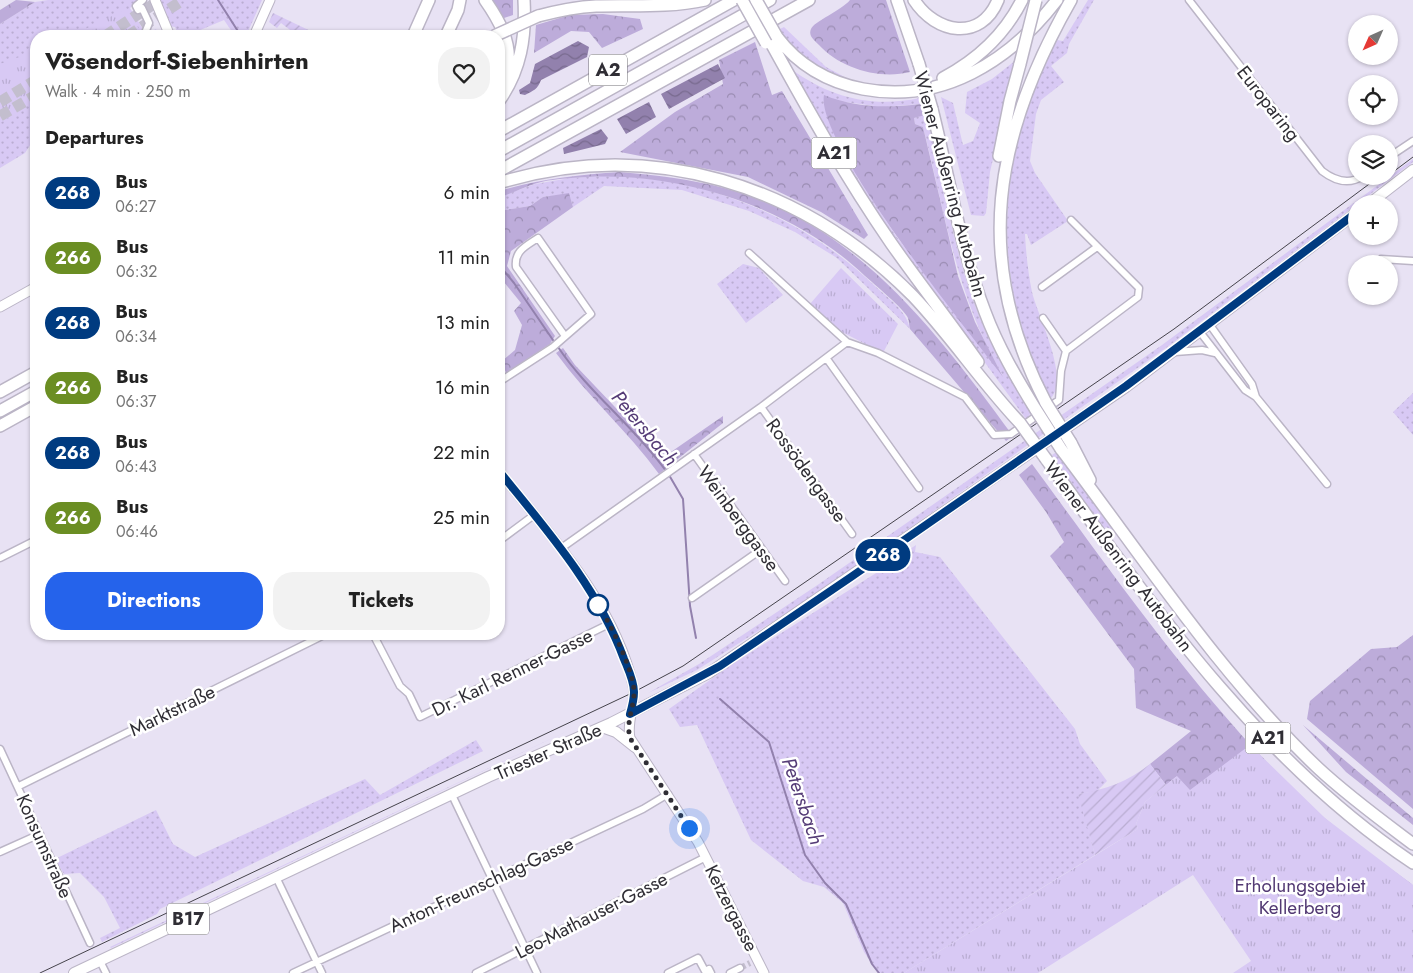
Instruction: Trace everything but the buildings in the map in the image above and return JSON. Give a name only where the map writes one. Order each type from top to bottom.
[{"type":"highway","points":[[416,30],[429,0]]},
{"type":"highway","points":[[449,30],[458,10],[460,0]]},
{"type":"highway","points":[[485,0],[502,30]]},
{"type":"highway","points":[[505,90],[521,54],[524,38],[524,0]]},
{"type":"highway","points":[[505,31],[538,16],[568,9],[595,6],[654,7],[705,0]]},
{"type":"highway","name":"A2","points":[[505,128],[734,0]]},
{"type":"highway","points":[[749,0],[771,40],[804,66],[831,81],[871,90],[893,92],[922,91],[964,76],[983,66],[1025,37],[1056,0]]},
{"type":"highway","name":"A2","points":[[505,148],[770,0]]},
{"type":"highway","points":[[505,168],[809,0]]},
{"type":"highway","name":"Wiener Außenring Autobahn","points":[[898,0],[920,64],[973,279],[985,314],[1005,358],[1042,406]]},
{"type":"highway","points":[[914,0],[934,22],[955,29],[979,22],[988,15],[998,0]]},
{"type":"highway","points":[[893,92],[921,86],[965,65],[992,42],[1022,0]]},
{"type":"highway","points":[[1036,0],[1010,102],[998,165],[995,234],[1007,312],[1021,357],[1042,406],[1110,512]]},
{"type":"highway","points":[[1042,406],[1019,343],[1009,304],[1000,244],[1001,193],[1006,157],[1020,105],[1034,72],[1070,0]]},
{"type":"highway","points":[[505,37],[508,58],[505,78]]},
{"type":"highway","name":"Wiener Außenring Autobahn","points":[[771,40],[826,141],[891,243],[1136,582],[1207,672],[1306,776],[1350,816],[1413,863]]},
{"type":"highway","points":[[505,182],[557,169],[603,165],[656,167],[724,181],[752,189],[793,207],[839,234],[889,273],[926,311],[1020,423]]},
{"type":"highway","points":[[0,392],[30,375]]},
{"type":"highway","points":[[0,411],[30,394]]},
{"type":"highway","points":[[0,426],[30,409]]},
{"type":"highway","name":"Wiener Außenring Autobahn","points":[[1067,446],[1110,512],[1168,594],[1220,662],[1280,729],[1319,768],[1367,810],[1413,844]]},
{"type":"main road","points":[[155,0],[168,30]]},
{"type":"main road","points":[[257,30],[270,0]]},
{"type":"main road","points":[[1381,195],[1413,170]]},
{"type":"main road","name":"Triester Straße","points":[[74,973],[452,795],[630,714],[731,659],[1174,352],[1348,219]]},
{"type":"main road","points":[[0,307],[30,290]]},
{"type":"main road","name":"Ketzergasse","points":[[505,479],[585,582],[609,624],[622,652],[634,688],[629,734],[635,747],[668,794],[706,857],[754,962],[764,973]]},
{"type":"main road","points":[[602,727],[616,732],[635,747]]},
{"type":"street","points":[[143,0],[136,6],[138,10],[142,8],[149,23],[147,30]]},
{"type":"street","name":"Europaring","points":[[1189,0],[1322,171],[1340,181],[1348,181]]},
{"type":"street","points":[[1398,151],[1413,141]]},
{"type":"street","points":[[749,253],[847,342],[874,352],[966,397],[994,435],[1011,434],[1059,400],[1061,371],[1066,351],[1138,297],[1139,288],[1071,220]]},
{"type":"street","points":[[505,378],[555,345],[591,314],[538,238],[517,253],[515,258],[516,266],[565,336]]},
{"type":"street","points":[[1042,287],[1097,246]]},
{"type":"street","points":[[1398,260],[1413,261]]},
{"type":"street","points":[[1043,318],[1066,351]]},
{"type":"street","points":[[1210,324],[1252,384],[1256,397]]},
{"type":"street","points":[[1200,332],[1245,390],[1256,397],[1327,484]]},
{"type":"street","points":[[560,549],[761,407],[827,359],[847,342]]},
{"type":"street","points":[[1174,352],[1202,350],[1216,354]]},
{"type":"street","points":[[827,359],[920,488]]},
{"type":"street","name":"Rossödengasse","points":[[761,407],[852,534]]},
{"type":"street","name":"Weinberggasse","points":[[694,454],[785,581]]},
{"type":"street","points":[[505,537],[534,515]]},
{"type":"street","points":[[0,558],[30,543]]},
{"type":"street","points":[[692,598],[762,549]]},
{"type":"street","name":"Dr. Karl Renner-Gasse","points":[[376,640],[400,686],[409,694],[420,717],[609,624]]},
{"type":"street","name":"Marktstraße","points":[[18,786],[314,640]]},
{"type":"street","name":"Konsumstraße","points":[[0,748],[90,943]]},
{"type":"street","name":"Anton-Freunschlag-Gasse","points":[[293,973],[643,808],[668,794]]},
{"type":"street","points":[[452,795],[536,973]]},
{"type":"street","points":[[0,852],[40,834]]},
{"type":"street","name":"Leo-Mathauser-Gasse","points":[[476,973],[706,857]]},
{"type":"street","points":[[276,878],[322,973]]},
{"type":"street","points":[[668,973],[698,958],[705,971],[709,969],[711,973]]},
{"type":"street","points":[[100,961],[106,973]]},
{"type":"street","points":[[730,973],[740,968]]},
{"type":"green space","points":[[16,0],[35,2],[0,24],[0,10]]},
{"type":"green space","points":[[48,0],[140,0],[130,8],[144,30],[30,30],[30,145],[25,153],[0,168],[0,24],[35,2]]},
{"type":"green space","points":[[159,0],[262,0],[249,30],[231,30],[224,20],[200,30],[176,30],[175,27],[169,26]]},
{"type":"green space","points":[[491,0],[513,0],[513,15],[504,18]]},
{"type":"green space","points":[[850,0],[886,0],[910,72],[886,74],[861,70],[838,60],[813,40],[810,34],[813,26]]},
{"type":"green space","points":[[1088,0],[1094,0],[1069,44],[1067,53],[1051,66],[1064,82],[1041,100],[1036,114],[1030,161],[1035,173],[1068,221],[1031,245],[1027,234],[1025,234],[1032,292],[1055,362],[1056,389],[1051,398],[1037,372],[1016,304],[1009,265],[1007,227],[1009,188],[1026,113],[1040,76],[1057,40],[1063,41]]},
{"type":"green space","points":[[126,9],[140,30],[83,30]]},
{"type":"green space","points":[[273,13],[308,30],[290,30],[281,23],[277,28],[269,22]]},
{"type":"green space","points":[[603,14],[640,19],[643,29],[602,48],[589,32],[571,31],[534,53],[536,25],[570,15]]},
{"type":"green space","points":[[784,27],[826,67],[854,82],[842,79],[811,63],[778,30]]},
{"type":"green space","points":[[755,42],[772,95],[782,91],[868,235],[864,239],[821,212],[748,177],[620,152],[675,112],[723,84],[719,60]]},
{"type":"green space","points":[[30,53],[30,104],[0,123],[0,64]]},
{"type":"green space","points":[[1016,60],[990,172],[986,213],[984,216],[971,215],[941,97],[953,103],[963,145],[973,141],[980,123],[965,113],[967,92],[992,79]]},
{"type":"green space","points":[[791,69],[821,87],[852,98],[885,102],[920,98],[921,104],[882,107],[838,101],[857,177],[896,236],[1003,376],[987,347],[963,286],[923,127],[915,124],[914,118],[926,114],[951,224],[966,278],[985,330],[1013,383],[1032,413],[1029,415],[1031,418],[1026,419],[887,228],[842,158]]},
{"type":"green space","points":[[824,95],[860,105],[896,106],[921,104],[925,115],[914,118],[915,124],[923,127],[958,276],[975,322],[1003,377],[897,237],[868,193],[843,153],[828,119]]},
{"type":"green space","points":[[1413,159],[1413,162],[1398,173],[1398,170]]},
{"type":"green space","points":[[620,172],[698,182],[724,188],[771,204],[814,227],[853,254],[889,286],[923,321],[954,358],[1013,436],[1006,441],[910,329],[906,314],[865,276],[835,251],[802,229],[766,211],[728,197],[689,186],[649,179],[610,176],[548,181],[505,195],[505,189],[529,183],[574,176]]},
{"type":"green space","points":[[618,175],[667,181],[697,187],[722,195],[770,214],[814,238],[855,268],[901,310],[910,329],[837,258],[795,232],[749,211],[682,190],[604,186],[573,207],[569,194],[543,197],[530,206],[505,210],[505,195],[535,184],[570,178]]},
{"type":"green space","points":[[1378,185],[1382,185],[1369,195],[1364,195]]},
{"type":"green space","points":[[569,193],[573,207],[511,251],[507,266],[555,336],[550,344],[506,373],[505,358],[515,350],[522,325],[514,311],[521,303],[505,283],[505,210],[530,206],[543,197]]},
{"type":"green space","points":[[1348,207],[1348,211],[1166,348],[810,598],[697,670],[648,693],[699,664],[819,584],[1162,345]]},
{"type":"green space","points":[[743,264],[759,268],[783,295],[746,323],[717,284]]},
{"type":"green space","points":[[841,268],[898,324],[883,353],[840,331],[810,304]]},
{"type":"green space","points":[[563,348],[575,365],[653,447],[668,454],[723,416],[723,423],[659,474],[568,369],[556,353]]},
{"type":"green space","points":[[1413,393],[1413,435],[1393,412]]},
{"type":"green space","points":[[1058,451],[1114,532],[1111,533],[1107,527],[1104,528],[1052,455]]},
{"type":"green space","points":[[1032,464],[1158,634],[1225,716],[1260,755],[1324,818],[1413,885],[1300,831],[1005,913],[1145,825],[1177,776],[1166,785],[1150,764],[1191,731],[1136,708],[1134,669],[1050,556],[1064,542],[1046,512],[1019,475]]},
{"type":"green space","points":[[916,545],[915,552],[940,557],[1075,729],[1080,744],[1107,781],[1097,791],[1079,794],[1095,855],[904,973],[878,973],[864,952],[843,903],[824,887],[803,881],[751,840],[697,725],[680,727],[669,709],[734,663],[903,556],[901,555]]},
{"type":"green space","points":[[1413,635],[1413,809],[1307,719],[1310,701],[1371,649],[1397,647]]},
{"type":"green space","points":[[580,725],[111,948],[110,947]]},
{"type":"green space","points":[[1303,725],[1413,818],[1413,825],[1346,772]]},
{"type":"green space","points":[[476,740],[483,751],[160,909],[157,914],[102,942],[100,938],[120,928],[104,897],[80,873],[64,874],[55,859],[156,810],[173,844],[195,857],[365,779],[380,795]]},
{"type":"green space","name":"Erholungsgebiet Kellerberg","points":[[1250,745],[1325,818],[1413,885],[1413,973],[1233,973],[1251,961],[1193,875],[1038,973],[904,973],[1138,829],[1136,824],[1145,802],[1177,776],[1190,790]]},
{"type":"green space","points":[[1150,764],[1166,785],[1145,802],[1136,824],[1138,829],[1095,855],[1078,794],[1116,784]]},
{"type":"water","points":[[578,41],[589,47],[587,57],[541,80],[537,88],[525,95],[520,94],[519,90],[530,83],[535,64]]},
{"type":"water","points":[[718,64],[725,78],[669,109],[661,94]]},
{"type":"water","points":[[649,102],[656,117],[626,134],[617,119]]},
{"type":"water","points":[[601,129],[608,138],[605,144],[564,154],[563,148]]},
{"type":"waterway","name":"Petersbach","points":[[218,0],[237,30]]},
{"type":"waterway","name":"Petersbach","points":[[505,272],[555,343]]},
{"type":"waterway","name":"Petersbach","points":[[558,347],[583,379],[640,439],[666,471]]},
{"type":"waterway","name":"Petersbach","points":[[669,475],[683,499],[690,606],[696,638]]},
{"type":"waterway","name":"Petersbach","points":[[720,699],[769,742],[805,855],[825,883],[846,904],[872,964],[879,973]]},
{"type":"tunnel","points":[[114,30],[160,0]]},
{"type":"tunnel","points":[[137,30],[183,0]]},
{"type":"tunnel","points":[[0,102],[30,84]]},
{"type":"tunnel","points":[[0,116],[30,98]]},
{"type":"tunnel","points":[[740,968],[750,963]]},
{"type":"tram line","points":[[1398,168],[1413,157]]},
{"type":"tram line","points":[[40,973],[634,692],[683,666],[1174,329],[1368,185]]},
{"type":"bus line","name":"268","points":[[505,479],[579,574],[605,617],[622,652],[633,684],[634,697],[630,714],[720,666],[764,637],[1126,386],[1348,219]]},
{"type":"route","points":[[598,605],[616,639],[633,684],[634,697],[628,723],[630,738],[689,828]]}]
